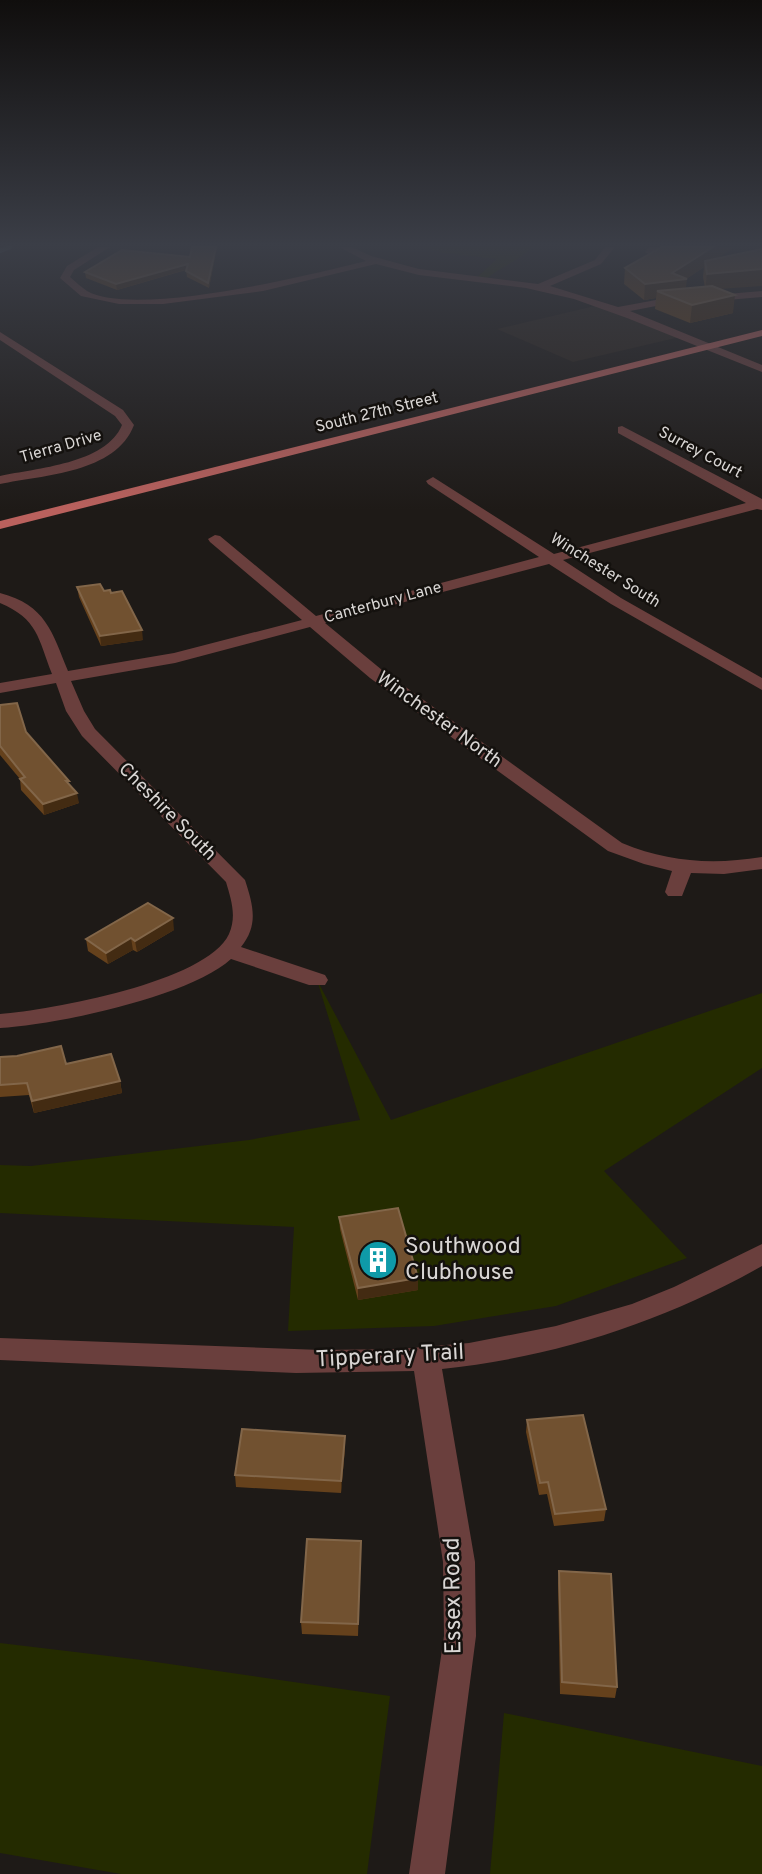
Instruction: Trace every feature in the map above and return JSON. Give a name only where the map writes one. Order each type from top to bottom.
[{"type":"main road","name":"South 27th Street","points":[[0,515],[719,334]]},
{"type":"main road","name":"South 27th Street","points":[[0,525],[756,334]]},
{"type":"street","points":[[675,334],[762,369]]},
{"type":"street","name":"Tierra Drive","points":[[0,335],[119,413],[128,425],[124,439],[107,452],[0,480]]},
{"type":"street","name":"Surrey Court","points":[[622,430],[761,505]]},
{"type":"street","name":"Winchester South","points":[[433,481],[616,601],[762,685]]},
{"type":"street","name":"Canterbury Lane","points":[[0,688],[174,658],[761,505]]},
{"type":"street","name":"Winchester North","points":[[215,539],[376,674],[601,838],[635,856],[682,867],[735,868],[762,863]]},
{"type":"street","name":"Cheshire South","points":[[0,598],[22,607],[40,622],[75,711],[88,732],[235,880],[242,893],[245,912],[240,932],[227,950],[210,965],[169,986],[89,1005],[0,1021]]},
{"type":"street","points":[[676,892],[682,867]]},
{"type":"street","points":[[227,950],[317,981]]},
{"type":"street","name":"Tipperary Trail","points":[[0,1349],[334,1363],[426,1359],[513,1347],[596,1327],[672,1300],[762,1254]]},
{"type":"street","name":"Essex Road","points":[[426,1359],[459,1562],[460,1636],[427,1874]]},
{"type":"shaded area","points":[[510,334],[674,334],[680,337],[573,362]]},
{"type":"green space","points":[[317,980],[391,1120],[762,993],[762,1068],[604,1171],[687,1258],[556,1306],[434,1326],[288,1331],[294,1227],[0,1213],[0,1165],[31,1166],[249,1140],[360,1120]]},
{"type":"green space","points":[[0,1643],[142,1660],[390,1696],[367,1874],[121,1874],[0,1853]]},
{"type":"green space","points":[[504,1713],[762,1766],[762,1874],[490,1874]]},
{"type":"building","points":[[100,584],[104,591],[122,591],[142,630],[100,636],[77,587]]},
{"type":"building","points":[[17,703],[26,732],[77,793],[43,804],[20,779],[25,777],[0,746],[0,705]]},
{"type":"building","points":[[148,903],[173,918],[135,941],[131,938],[106,953],[86,939]]},
{"type":"building","points":[[61,1046],[66,1064],[111,1054],[120,1081],[32,1101],[27,1083],[0,1085],[0,1057]]},
{"type":"building","name":"Southwood Clubhouse","points":[[398,1208],[418,1278],[358,1288],[339,1217]]},
{"type":"building","points":[[583,1415],[606,1509],[555,1514],[548,1482],[540,1483],[527,1420]]},
{"type":"building","points":[[242,1429],[345,1436],[341,1481],[235,1475]]},
{"type":"building","points":[[307,1539],[361,1541],[358,1624],[301,1622]]},
{"type":"building","points":[[559,1571],[611,1574],[617,1687],[562,1682]]},
{"type":"place","name":"Southwood Clubhouse","points":[[378,1260]]}]
